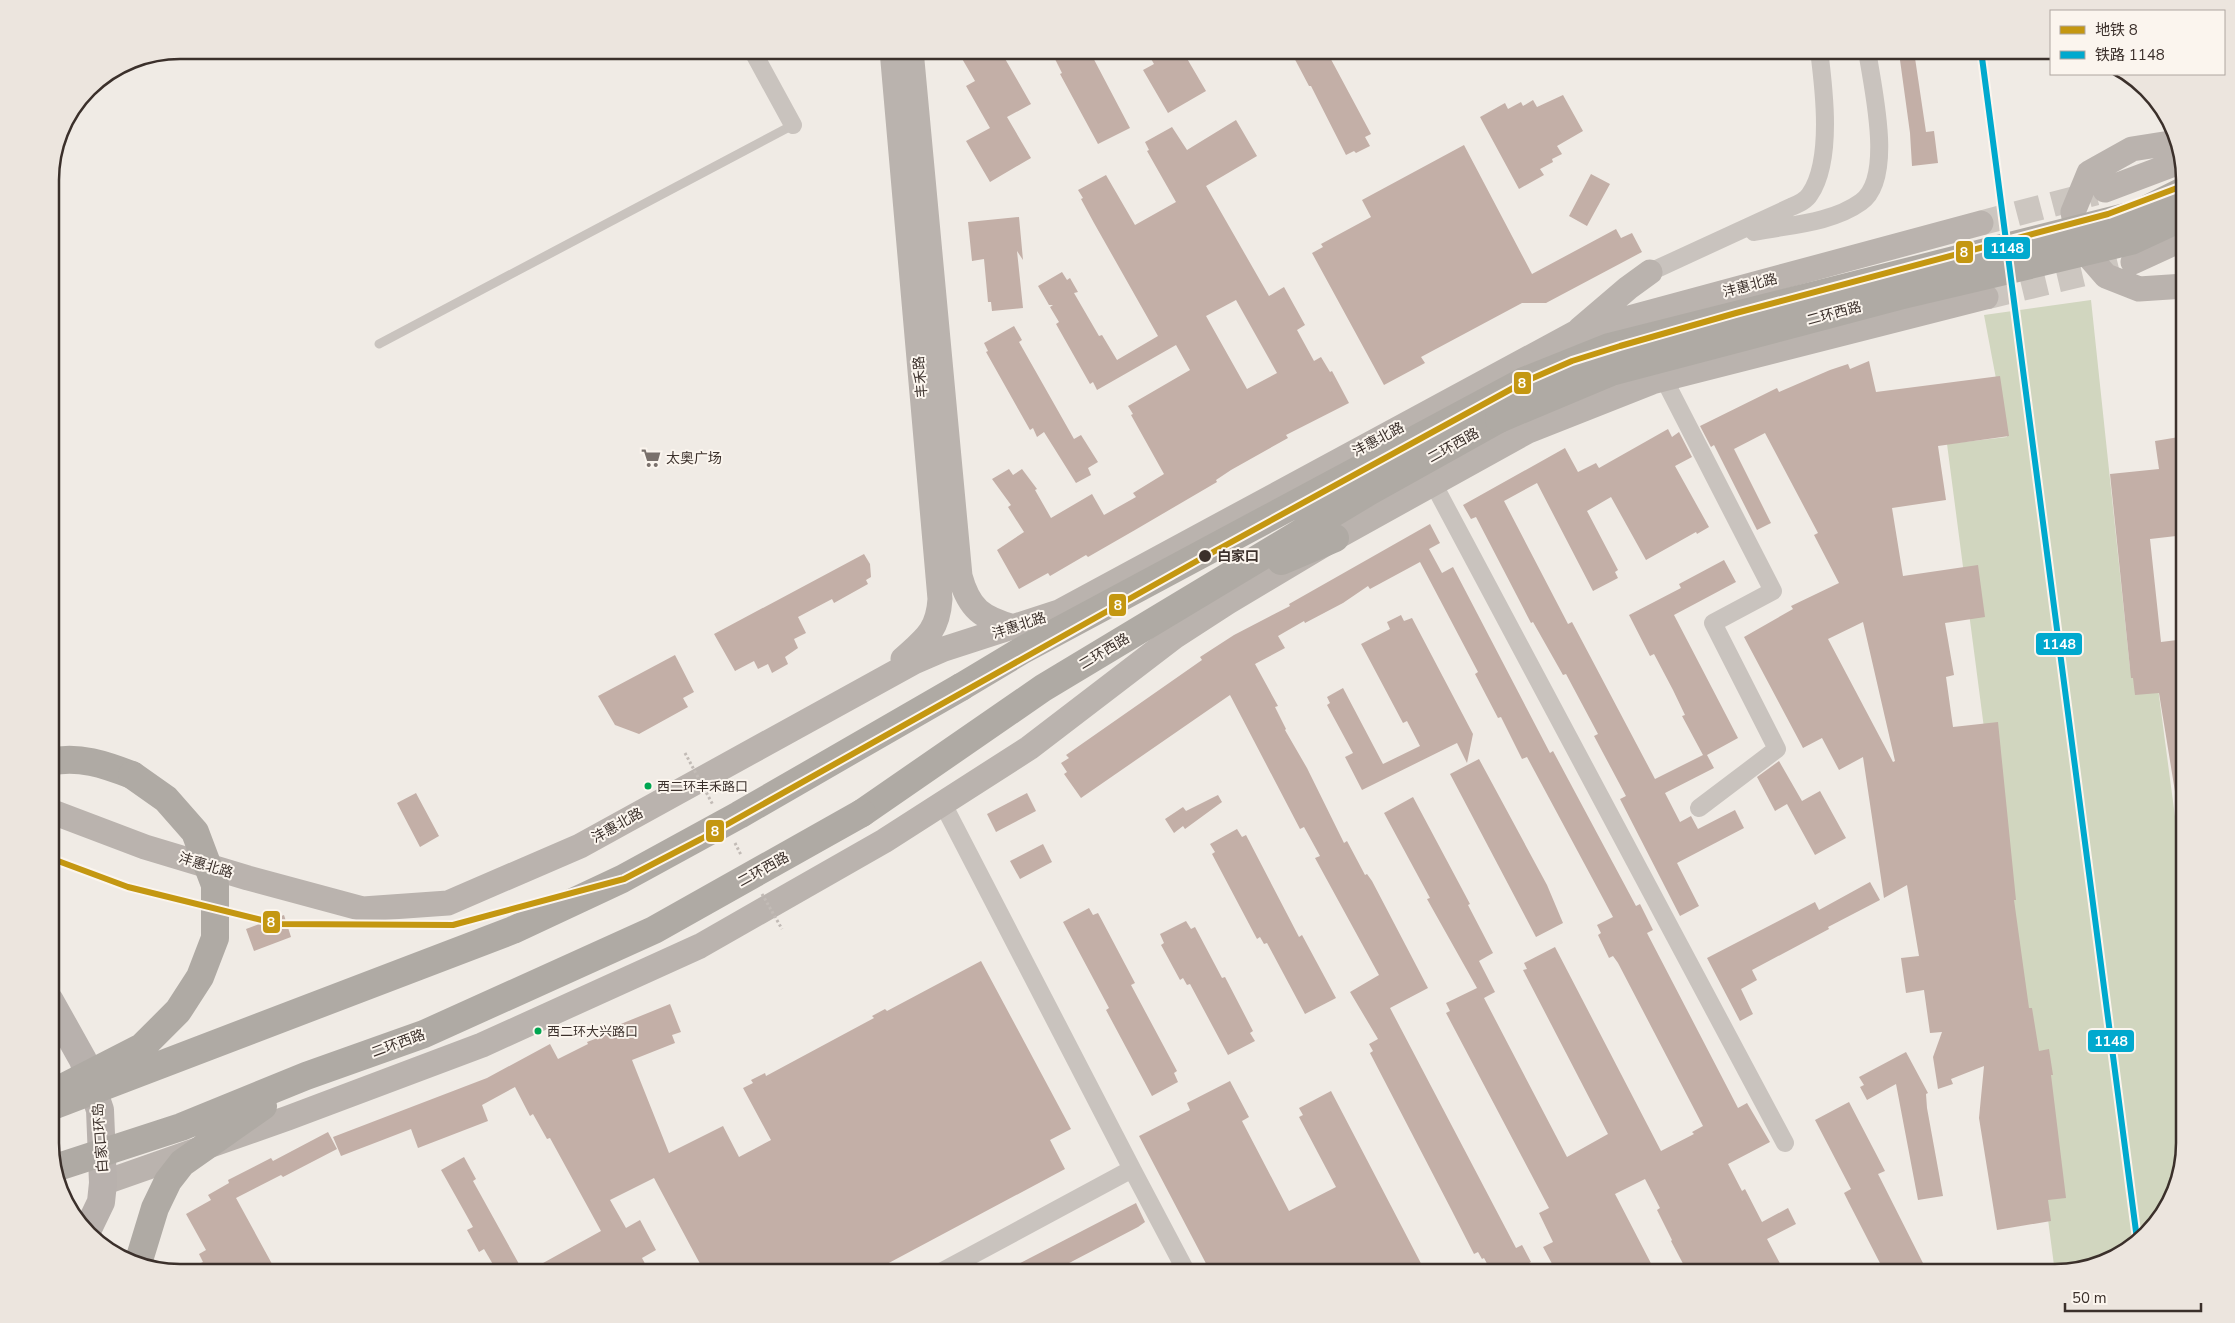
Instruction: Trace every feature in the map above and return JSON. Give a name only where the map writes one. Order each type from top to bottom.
[{"type":"highway","name":"二环西路","points":[[59,1104],[513,930],[639,870],[961,688],[1017,639],[1524,381],[1610,347],[2137,214],[2176,194]]},
{"type":"highway","name":"二环西路","points":[[61,1166],[180,1127],[306,1076],[424,1034],[654,930],[862,813],[1043,688],[1370,490],[1499,420],[1611,372],[1899,296],[2132,241],[2176,220]]},
{"type":"highway","points":[[1179,606],[1334,538]]},
{"type":"highway","points":[[1017,639],[1059,612]]},
{"type":"highway","points":[[59,760],[101,763],[132,775],[166,799],[195,832],[215,885],[215,938],[200,977],[178,1012],[142,1046],[59,1089]]},
{"type":"highway","points":[[140,1257],[155,1208],[168,1182],[182,1163],[279,1096],[330,1076],[358,1060],[424,1034]]},
{"type":"main road","name":"丰禾路","points":[[880,681],[930,636],[939,615],[940,599],[893,59]]},
{"type":"main road","name":"丰禾路","points":[[912,59],[960,576],[967,598],[979,612],[1017,639]]},
{"type":"main road","points":[[2170,143],[2132,149],[2089,173],[2073,212],[2079,245],[2106,276],[2139,289],[2176,287]]},
{"type":"main road","points":[[2105,190],[2175,164]]},
{"type":"main road","name":"沣惠北路","points":[[1059,612],[1577,332],[1981,223]]},
{"type":"main road","points":[[2133,262],[2176,242]]},
{"type":"main road","points":[[1650,272],[1642,287],[1645,296],[1652,304],[1672,306]]},
{"type":"main road","points":[[1577,332],[1628,288],[1650,272]]},
{"type":"main road","points":[[90,1224],[101,1202],[103,1183],[288,1118],[491,1041],[700,946],[884,841],[1029,748],[1174,637],[1228,602],[1334,538],[1528,431],[1664,379],[1986,296]]},
{"type":"main road","name":"沣惠北路","points":[[59,814],[145,846],[248,878],[362,909],[448,903],[580,846],[880,681],[944,649],[1017,639]]},
{"type":"main road","name":"白家口环岛","points":[[59,1017],[83,1060],[93,1084],[100,1110],[103,1183],[80,1211]]},
{"type":"street","points":[[757,59],[793,125]]},
{"type":"street","points":[[1650,272],[1802,202],[1810,195],[1821,160],[1825,132],[1826,101],[1820,59]]},
{"type":"street","points":[[1727,238],[1824,218],[1862,201],[1872,189],[1878,172],[1880,147],[1868,59]]},
{"type":"street","points":[[1664,379],[1772,591],[1713,623],[1777,749],[1699,808]]},
{"type":"street","points":[[1433,483],[1785,1143]]},
{"type":"street","points":[[943,804],[1182,1264]]},
{"type":"street","points":[[956,1264],[1132,1169]]},
{"type":"lane","points":[[379,344],[793,125]]},
{"type":"green space","points":[[2091,300],[2130,668],[2156,673],[2176,824],[2176,1144],[2172,1175],[2160,1204],[2141,1229],[2116,1248],[2102,1255],[2071,1263],[2054,1264],[1947,444],[2007,437],[1984,315]]},
{"type":"building","points":[[962,59],[1005,59],[1031,104],[1007,117],[1031,158],[990,182],[966,141],[990,128],[966,86],[975,81]]},
{"type":"building","points":[[1055,59],[1094,59],[1130,128],[1098,144],[1060,74],[1062,73]]},
{"type":"building","points":[[1151,59],[1187,59],[1206,91],[1168,113],[1143,70],[1154,64]]},
{"type":"building","points":[[1295,59],[1331,59],[1371,134],[1365,137],[1370,146],[1356,153],[1354,151],[1346,155],[1311,86],[1309,86]]},
{"type":"building","points":[[1915,59],[1926,132],[1934,131],[1938,163],[1912,166],[1910,133],[1900,60]]},
{"type":"building","points":[[1563,95],[1583,131],[1557,146],[1562,154],[1552,159],[1553,162],[1540,169],[1544,175],[1519,189],[1480,117],[1505,103],[1508,109],[1521,102],[1523,106],[1533,100],[1537,107]]},
{"type":"building","points":[[1236,120],[1257,156],[1206,186],[1269,296],[1284,287],[1305,325],[1297,330],[1314,361],[1321,357],[1330,372],[1332,371],[1349,403],[1286,435],[1288,438],[1231,470],[1216,480],[1217,482],[1088,557],[1086,555],[1050,576],[1048,573],[1019,589],[997,550],[1024,532],[1008,507],[1011,505],[992,479],[1009,469],[1013,475],[1022,469],[1037,489],[1035,490],[1051,518],[1092,494],[1104,515],[1136,497],[1133,493],[1164,474],[1131,415],[1133,414],[1128,406],[1190,370],[1176,345],[1097,390],[1093,382],[1090,384],[1056,324],[1059,322],[1050,307],[1053,305],[1049,305],[1038,286],[1062,272],[1067,280],[1070,278],[1078,292],[1074,293],[1099,336],[1102,335],[1117,360],[1158,336],[1094,223],[1078,190],[1106,175],[1135,225],[1176,202],[1147,151],[1149,150],[1145,142],[1172,127],[1187,150]],"holes":[[[1236,300],[1277,373],[1247,389],[1206,316]]]},
{"type":"building","points":[[1464,145],[1532,274],[1616,229],[1621,238],[1632,233],[1642,252],[1546,303],[1522,303],[1421,357],[1425,363],[1384,385],[1312,253],[1323,247],[1321,244],[1371,217],[1362,200]]},
{"type":"building","points":[[1591,174],[1610,184],[1587,226],[1569,216]]},
{"type":"building","points":[[1019,217],[1023,260],[1017,251],[1023,308],[992,311],[991,302],[988,302],[984,259],[972,261],[968,222]]},
{"type":"building","points":[[1014,326],[1022,340],[1019,342],[1074,439],[1081,435],[1098,462],[1088,468],[1091,475],[1076,483],[1044,432],[1037,437],[1033,428],[1030,430],[986,352],[988,351],[984,343]]},
{"type":"building","points":[[1869,361],[1876,392],[2000,376],[2009,436],[1938,446],[1946,500],[1892,508],[1903,576],[1978,565],[1985,617],[1945,623],[1954,675],[1946,677],[1953,727],[1998,722],[2016,900],[2014,900],[2029,1008],[2032,1008],[2039,1051],[2049,1049],[2053,1075],[2051,1075],[2066,1198],[2048,1200],[2051,1221],[1997,1230],[1979,1118],[1984,1066],[1951,1079],[1953,1084],[1938,1089],[1933,1057],[1942,1032],[1930,1033],[1924,990],[1906,993],[1901,958],[1919,956],[1907,885],[1884,898],[1863,757],[1839,770],[1822,738],[1803,748],[1744,637],[1793,609],[1791,606],[1839,583],[1814,535],[1818,533],[1765,433],[1734,449],[1771,523],[1757,530],[1714,445],[1711,447],[1700,426],[1777,388],[1779,392],[1848,364],[1850,369]],"holes":[[[1863,622],[1895,761],[1893,762],[1828,639]]]},
{"type":"building","points":[[1668,429],[1672,437],[1679,432],[1692,457],[1675,466],[1709,527],[1697,534],[1696,532],[1646,560],[1611,497],[1587,511],[1618,570],[1615,572],[1618,578],[1593,591],[1537,483],[1504,501],[1568,624],[1572,622],[1655,779],[1703,755],[1682,716],[1685,715],[1654,654],[1650,656],[1629,615],[1681,588],[1679,584],[1724,560],[1736,582],[1674,615],[1738,738],[1707,755],[1714,768],[1665,793],[1680,822],[1691,816],[1698,829],[1735,810],[1744,828],[1677,863],[1699,906],[1680,916],[1620,799],[1626,796],[1594,736],[1598,734],[1566,674],[1563,675],[1533,622],[1531,623],[1476,517],[1471,519],[1463,505],[1565,448],[1578,472],[1596,463],[1599,468]]},
{"type":"building","points":[[2176,438],[2176,536],[2150,539],[2161,642],[2176,640],[2176,798],[2159,693],[2135,695],[2133,678],[2131,678],[2110,474],[2159,469],[2155,441]]},
{"type":"building","points":[[1430,524],[1440,543],[1429,549],[1442,573],[1453,567],[1550,753],[1553,751],[1636,906],[1640,904],[1653,930],[1647,933],[1738,1108],[1747,1103],[1770,1142],[1728,1164],[1742,1191],[1745,1189],[1762,1222],[1788,1208],[1796,1224],[1767,1239],[1780,1264],[1683,1264],[1657,1210],[1660,1208],[1645,1179],[1615,1194],[1651,1264],[1552,1264],[1543,1247],[1553,1242],[1539,1213],[1549,1208],[1446,1013],[1450,1011],[1446,1003],[1477,988],[1427,899],[1430,898],[1384,813],[1413,797],[1470,904],[1468,905],[1493,953],[1479,961],[1495,992],[1484,998],[1567,1157],[1608,1134],[1523,970],[1527,969],[1524,963],[1555,947],[1661,1151],[1694,1134],[1692,1132],[1703,1126],[1618,963],[1613,956],[1609,958],[1598,935],[1601,933],[1597,925],[1613,917],[1527,757],[1522,759],[1501,717],[1498,718],[1475,674],[1478,672],[1420,562],[1370,589],[1368,586],[1343,603],[1305,623],[1304,621],[1278,636],[1285,648],[1255,664],[1278,706],[1275,707],[1285,730],[1307,768],[1344,843],[1347,841],[1365,875],[1367,874],[1372,881],[1428,988],[1390,1008],[1516,1248],[1522,1245],[1531,1262],[1527,1264],[1487,1264],[1478,1252],[1474,1254],[1370,1053],[1373,1051],[1369,1044],[1378,1039],[1350,992],[1379,975],[1315,858],[1320,856],[1304,827],[1300,829],[1230,695],[1081,798],[1064,774],[1067,772],[1061,763],[1069,758],[1066,755],[1202,660],[1200,657],[1234,635],[1290,606],[1289,604]]},
{"type":"building","points":[[864,554],[870,564],[871,577],[866,580],[868,584],[834,603],[832,599],[798,617],[806,633],[794,639],[798,648],[785,657],[788,664],[772,673],[768,664],[758,669],[754,661],[735,671],[714,634]]},
{"type":"building","points":[[1401,615],[1404,621],[1412,618],[1473,734],[1467,763],[1457,743],[1362,790],[1345,757],[1353,753],[1327,705],[1330,703],[1327,697],[1343,688],[1383,764],[1420,746],[1407,721],[1403,723],[1361,644],[1390,629],[1387,622]]},
{"type":"building","points":[[675,655],[694,692],[683,698],[688,707],[639,734],[615,725],[598,696]]},
{"type":"building","points":[[1479,759],[1547,885],[1563,923],[1536,937],[1450,774]]},
{"type":"building","points":[[1779,761],[1802,801],[1820,791],[1846,838],[1815,855],[1787,804],[1775,811],[1757,777]]},
{"type":"building","points":[[416,793],[439,836],[420,847],[397,803]]},
{"type":"building","points":[[1027,793],[1036,811],[996,832],[987,814]]},
{"type":"building","points":[[1218,795],[1222,802],[1185,829],[1183,826],[1174,833],[1165,819],[1183,807],[1186,811]]},
{"type":"building","points":[[1237,829],[1242,837],[1246,835],[1299,937],[1302,935],[1336,998],[1305,1014],[1267,943],[1264,944],[1260,937],[1257,939],[1212,854],[1215,852],[1210,844]]},
{"type":"building","points":[[1043,844],[1052,862],[1020,879],[1010,861]]},
{"type":"building","points":[[1870,882],[1880,900],[1752,970],[1757,980],[1741,989],[1753,1014],[1740,1021],[1707,958],[1815,902],[1819,910]]},
{"type":"building","points":[[1089,908],[1093,915],[1098,913],[1135,983],[1131,985],[1177,1071],[1174,1073],[1178,1082],[1152,1096],[1106,1010],[1109,1008],[1063,922]]},
{"type":"building","points":[[284,915],[291,937],[254,951],[246,929]]},
{"type":"building","points":[[1186,921],[1191,929],[1195,927],[1222,978],[1225,977],[1253,1031],[1250,1033],[1255,1041],[1228,1055],[1190,984],[1187,985],[1183,978],[1180,980],[1161,945],[1164,943],[1160,934]]},
{"type":"building","points":[[981,961],[1071,1129],[1050,1140],[1065,1169],[887,1264],[700,1264],[654,1178],[610,1200],[626,1228],[640,1220],[656,1250],[642,1258],[645,1264],[541,1264],[601,1231],[550,1138],[547,1139],[533,1114],[530,1116],[515,1087],[482,1105],[488,1121],[418,1148],[411,1129],[341,1156],[333,1137],[487,1078],[550,1044],[558,1059],[588,1044],[587,1042],[608,1034],[606,1030],[670,1004],[681,1032],[672,1035],[675,1043],[632,1060],[669,1153],[723,1126],[739,1157],[771,1140],[743,1088],[753,1083],[751,1080],[765,1073],[766,1076],[874,1018],[872,1016],[885,1009],[887,1011]]},
{"type":"building","points":[[1906,1052],[1928,1093],[1926,1094],[1927,1108],[1943,1196],[1918,1200],[1896,1084],[1867,1100],[1860,1087],[1864,1085],[1859,1077]]},
{"type":"building","points":[[1230,1081],[1249,1117],[1242,1121],[1289,1211],[1336,1187],[1299,1117],[1303,1115],[1299,1108],[1331,1091],[1421,1264],[1206,1264],[1139,1136],[1190,1110],[1187,1103]]},
{"type":"building","points":[[1849,1102],[1885,1171],[1878,1174],[1923,1264],[1880,1264],[1844,1193],[1851,1189],[1815,1120]]},
{"type":"building","points":[[328,1132],[337,1149],[283,1177],[281,1175],[236,1198],[272,1264],[199,1264],[203,1262],[199,1254],[206,1250],[186,1214],[211,1200],[208,1195],[229,1183],[228,1180],[271,1158],[273,1161]]},
{"type":"building","points":[[464,1157],[476,1179],[473,1181],[519,1264],[493,1264],[484,1249],[479,1252],[467,1230],[473,1227],[441,1170]]},
{"type":"building","points":[[1136,1203],[1145,1222],[1067,1264],[1018,1264]]},
{"type":"tunnel","points":[[1981,223],[2096,193]]},
{"type":"tunnel","points":[[1986,297],[2133,262]]},
{"type":"metro line","name":"8","points":[[59,861],[128,887],[278,924],[453,925],[624,879],[701,839],[1204,557],[1526,381],[1572,361],[1620,346],[1736,313],[2108,214],[2176,188]]},
{"type":"rail line","name":"1148","points":[[1982,59],[2136,1233]]},
{"type":"place","name":"太奥广场","points":[[651,458]]},
{"type":"place","name":"白家口","points":[[1205,556]]},
{"type":"place","name":"西二环丰禾路口","points":[[648,786]]},
{"type":"place","name":"西二环大兴路口","points":[[538,1031]]}]
